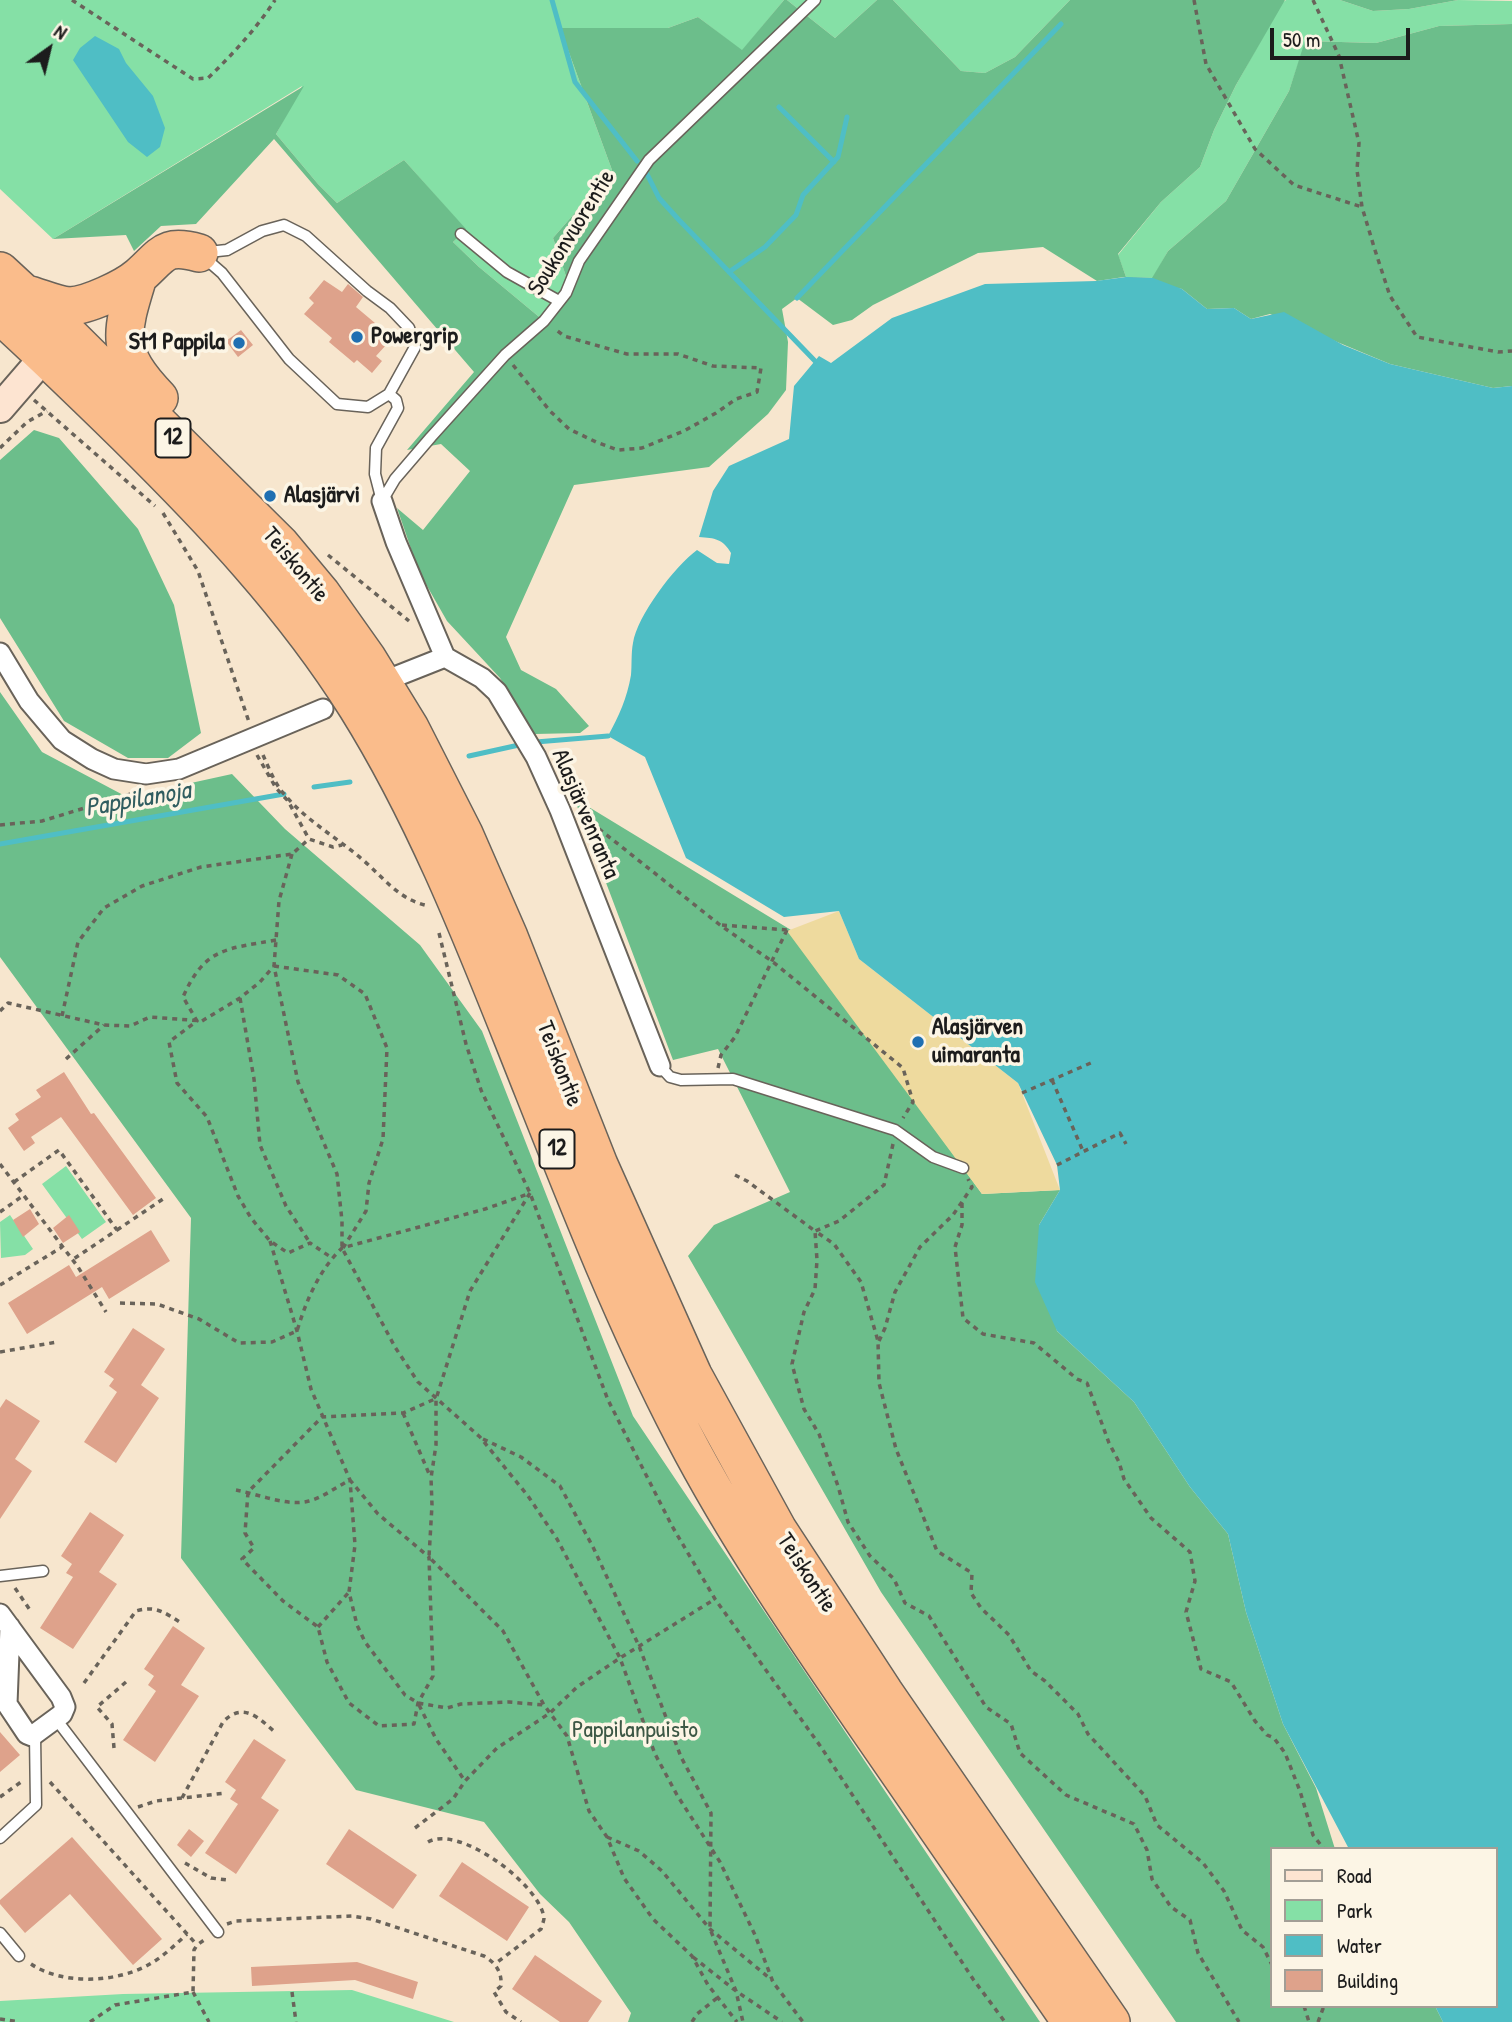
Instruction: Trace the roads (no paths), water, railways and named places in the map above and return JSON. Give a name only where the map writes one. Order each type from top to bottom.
[{"type":"highway","points":[[8,293],[69,306],[105,296],[138,277],[158,256],[169,250],[181,248],[199,253]]},
{"type":"highway","points":[[138,277],[126,321],[126,350],[135,372],[275,520],[281,545]]},
{"type":"highway","name":"Teiskontie","points":[[8,293],[275,592],[312,640],[359,710],[419,820],[463,914],[571,1185],[640,1343],[683,1433],[802,1632],[1071,2022]]},
{"type":"highway","name":"Teiskontie","points":[[55,344],[281,545],[321,593],[367,657],[410,728],[458,822],[509,937],[599,1165],[693,1375],[778,1530],[884,1692],[1111,2022]]},
{"type":"street","points":[[0,408],[55,344]]},
{"type":"street","points":[[382,501],[396,542],[445,657],[397,676]]},
{"type":"street","points":[[0,653],[29,701],[62,740],[114,769],[146,774],[179,769],[323,709]]},
{"type":"street","name":"Alasjärvenranta","points":[[445,657],[482,678],[497,692],[536,757],[560,810],[660,1066]]},
{"type":"street","points":[[5,1620],[65,1703],[64,1712],[31,1736],[7,1704],[5,1620]]},
{"type":"lane","name":"Soukonvuorentie","points":[[382,501],[395,479],[505,355],[544,321],[566,293],[579,261],[649,160],[815,0]]},
{"type":"lane","points":[[284,225],[306,236],[390,308],[409,328],[415,347],[389,394],[368,407],[337,404],[289,359],[222,273],[199,253],[227,250],[262,230],[284,225]]},
{"type":"lane","points":[[461,234],[508,272],[559,301]]},
{"type":"lane","points":[[382,501],[374,460],[381,437],[398,408],[396,400],[389,394]]},
{"type":"lane","points":[[660,1066],[670,1077],[681,1080],[733,1079],[895,1130],[933,1157],[963,1168]]},
{"type":"lane","points":[[3,1576],[43,1571]]},
{"type":"lane","points":[[56,1719],[217,1930]]},
{"type":"lane","points":[[0,1838],[36,1805],[35,1735]]},
{"type":"lane","points":[[0,1933],[19,1956]]},
{"type":"water","points":[[95,36],[119,49],[126,63],[153,96],[165,128],[160,147],[147,157],[128,142],[73,60],[80,48]]},
{"type":"water","points":[[1126,277],[1153,278],[1182,289],[1207,309],[1234,308],[1251,319],[1284,312],[1343,345],[1390,364],[1493,388],[1512,386],[1512,2022],[1443,2022],[1436,2008],[1498,2008],[1498,1847],[1348,1847],[1283,1724],[1246,1612],[1228,1534],[1190,1487],[1134,1402],[1057,1331],[1035,1282],[1039,1225],[1060,1190],[1057,1165],[1018,1083],[859,959],[839,911],[784,917],[686,858],[645,757],[608,736],[627,691],[633,643],[649,606],[668,579],[697,550],[717,563],[729,564],[731,553],[722,542],[699,537],[713,491],[729,466],[789,439],[794,386],[819,356],[831,363],[892,318],[985,284],[1096,281]]},
{"type":"waterway","points":[[552,0],[575,82],[637,161]]},
{"type":"waterway","points":[[797,298],[1061,24]]},
{"type":"waterway","points":[[779,107],[834,162]]},
{"type":"waterway","points":[[729,272],[765,247],[796,215],[803,195],[838,157],[847,117]]},
{"type":"waterway","points":[[647,174],[659,198],[815,361]]},
{"type":"waterway","name":"Pappilanoja","points":[[536,742],[608,736]]},
{"type":"waterway","name":"Pappilanoja","points":[[469,756],[519,745]]},
{"type":"waterway","name":"Pappilanoja","points":[[314,787],[350,782]]},
{"type":"waterway","name":"Pappilanoja","points":[[0,844],[284,794]]},
{"type":"place","name":"Powergrip","points":[[357,337]]},
{"type":"place","name":"St1 Pappila","points":[[239,343]]},
{"type":"place","name":"Alasjärvi","points":[[270,496]]},
{"type":"place","name":"Alasjärven uimaranta","points":[[918,1042]]},
{"type":"park label","name":"Pappilanpuisto","points":[[635,1731]]}]
